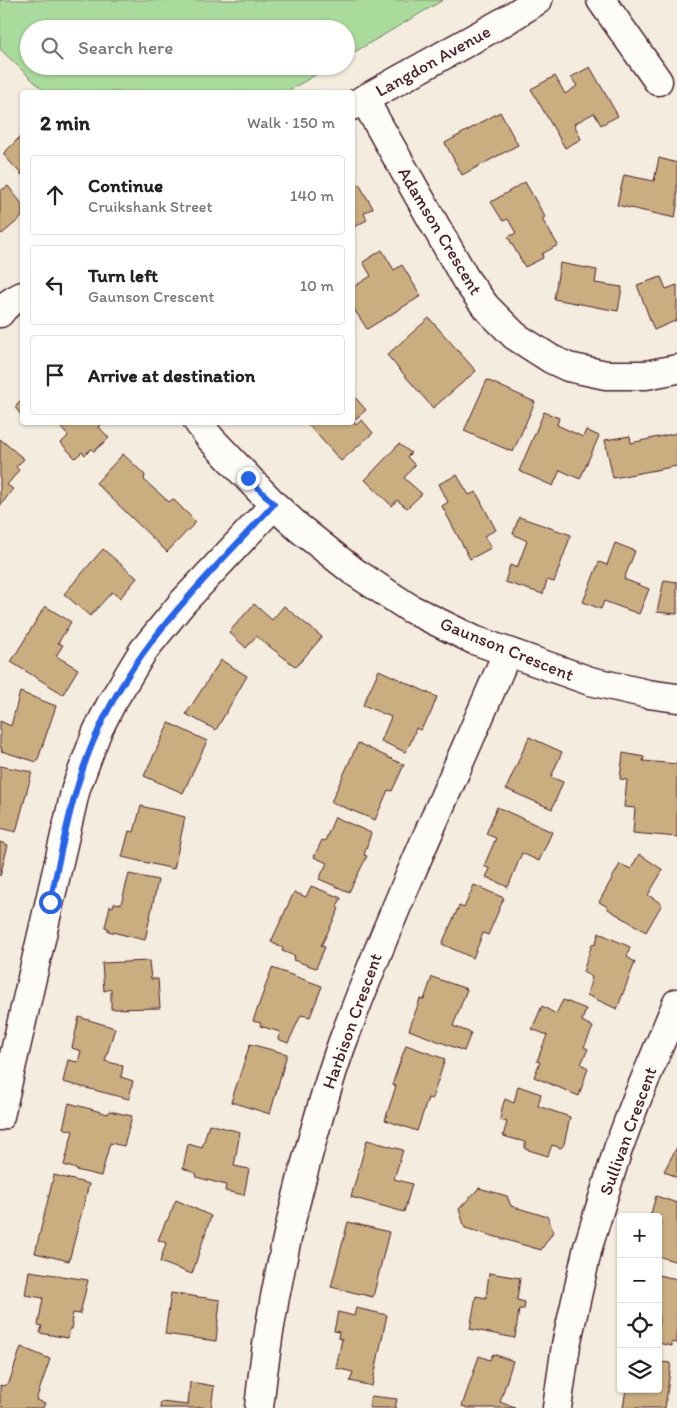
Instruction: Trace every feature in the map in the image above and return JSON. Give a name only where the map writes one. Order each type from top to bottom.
[{"type":"street","name":"Langdon Avenue","points":[[358,102],[505,21],[538,0]]},
{"type":"street","points":[[601,0],[658,81]]},
{"type":"street","name":"Adamson Crescent","points":[[358,102],[466,280],[486,306],[515,336],[551,359],[568,366],[606,375],[646,376],[677,369]]},
{"type":"street","points":[[0,330],[4,329],[18,304]]},
{"type":"street","name":"Gaunson Crescent","points":[[200,425],[210,438],[299,528],[353,571],[411,609],[474,640],[590,682],[677,698]]},
{"type":"street","points":[[0,1116],[76,788],[97,732],[111,704],[143,652],[183,602],[274,504]]},
{"type":"street","name":"Harbison Crescent","points":[[259,1408],[262,1372],[281,1262],[293,1207],[327,1087],[342,1042],[385,933],[507,653]]},
{"type":"street","name":"Sullivan Crescent","points":[[557,1408],[566,1345],[591,1238],[621,1141],[636,1100],[677,1003]]},
{"type":"green space","points":[[0,0],[443,0],[355,52],[355,20],[20,20],[20,68],[0,49]]},
{"type":"green space","points":[[27,75],[315,75],[289,90],[43,90]]},
{"type":"building","points":[[590,67],[618,116],[601,125],[594,113],[574,124],[581,139],[565,148],[531,89],[555,76],[565,94],[577,86],[571,77]]},
{"type":"building","points":[[500,112],[518,145],[462,175],[445,143]]},
{"type":"building","points":[[20,137],[20,173],[3,154]]},
{"type":"building","points":[[659,158],[677,163],[677,205],[675,218],[617,205],[624,175],[654,181]]},
{"type":"building","points":[[525,182],[545,217],[542,219],[558,245],[542,254],[543,258],[525,267],[508,237],[516,233],[508,219],[503,221],[491,202]]},
{"type":"building","points":[[359,184],[373,208],[364,213],[367,220],[355,226],[355,186]]},
{"type":"building","points":[[8,186],[20,201],[20,219],[2,234],[0,231],[0,191]]},
{"type":"building","points":[[382,250],[394,270],[402,265],[421,296],[367,329],[355,311],[355,286],[371,276],[363,262]]},
{"type":"building","points":[[560,263],[597,270],[595,283],[622,287],[618,311],[554,299]]},
{"type":"building","points":[[661,277],[666,289],[677,285],[677,320],[654,330],[637,285]]},
{"type":"building","points":[[429,318],[476,371],[433,408],[387,355]]},
{"type":"building","points":[[487,380],[535,402],[513,452],[464,431]]},
{"type":"building","points":[[355,397],[366,410],[355,419]]},
{"type":"building","points":[[20,402],[20,413],[15,407]]},
{"type":"building","points":[[544,412],[559,418],[557,425],[583,437],[586,430],[599,436],[580,479],[560,470],[553,486],[519,471]]},
{"type":"building","points":[[362,420],[373,433],[341,461],[309,425],[356,425]]},
{"type":"building","points":[[59,425],[101,425],[99,427],[109,438],[94,451],[91,449],[85,455],[82,452],[75,458],[61,443],[68,436]]},
{"type":"building","points":[[677,433],[677,466],[613,478],[605,440],[630,436],[631,443]]},
{"type":"building","points":[[0,439],[24,459],[16,467],[19,470],[7,485],[13,489],[0,506]]},
{"type":"building","points":[[399,444],[411,453],[407,457],[415,465],[404,478],[422,494],[407,508],[397,500],[392,506],[365,480]]},
{"type":"building","points":[[123,454],[145,475],[144,480],[169,502],[173,499],[196,522],[167,552],[96,483]]},
{"type":"building","points":[[457,475],[469,495],[476,492],[496,530],[484,536],[491,548],[470,559],[442,506],[448,502],[439,484]]},
{"type":"building","points":[[519,517],[571,535],[554,582],[547,580],[543,594],[505,582],[510,565],[517,568],[527,541],[513,534]]},
{"type":"building","points":[[615,543],[635,551],[624,579],[649,589],[639,614],[604,601],[601,609],[583,602],[599,562],[607,565]]},
{"type":"building","points":[[103,549],[137,578],[120,598],[112,592],[90,616],[64,594]]},
{"type":"building","points":[[664,580],[677,582],[677,614],[657,612]]},
{"type":"building","points":[[254,604],[272,620],[284,606],[322,637],[296,667],[256,636],[246,648],[229,632]]},
{"type":"building","points":[[45,606],[71,622],[58,643],[63,645],[56,656],[78,669],[63,694],[11,662]]},
{"type":"building","points":[[221,660],[247,676],[216,730],[186,714]]},
{"type":"building","points":[[379,670],[437,697],[430,715],[420,730],[416,728],[405,752],[381,741],[391,717],[363,705]]},
{"type":"building","points":[[20,692],[56,706],[37,762],[1,751],[2,748],[0,747],[0,721],[11,726]]},
{"type":"building","points":[[169,723],[207,741],[183,793],[144,776]]},
{"type":"building","points":[[529,737],[562,752],[551,777],[563,782],[552,809],[506,789]]},
{"type":"building","points":[[358,743],[404,765],[392,791],[388,790],[375,820],[331,802]]},
{"type":"building","points":[[623,753],[644,757],[643,761],[677,764],[677,837],[633,833],[635,808],[624,807],[627,780],[620,779]]},
{"type":"building","points":[[0,766],[32,772],[16,832],[0,828]]},
{"type":"building","points":[[141,806],[185,817],[174,869],[122,857],[129,831],[134,832]]},
{"type":"building","points":[[497,807],[552,832],[539,861],[522,853],[508,887],[486,877],[490,869],[484,866],[496,838],[486,834]]},
{"type":"building","points":[[335,817],[371,833],[364,855],[367,856],[349,892],[319,879],[327,863],[314,857],[322,840],[325,841]]},
{"type":"building","points":[[0,842],[8,845],[0,876]]},
{"type":"building","points":[[639,854],[663,870],[648,895],[662,904],[646,932],[599,902],[620,864],[631,869]]},
{"type":"building","points":[[129,874],[158,880],[145,940],[108,931],[108,928],[105,927],[110,906],[113,907],[114,903],[121,904]]},
{"type":"building","points":[[474,885],[504,898],[488,935],[483,933],[473,958],[442,944],[459,906],[464,908]]},
{"type":"building","points":[[311,886],[341,898],[337,907],[339,909],[321,946],[325,947],[316,968],[293,960],[295,956],[282,951],[283,948],[271,942],[294,892],[306,897]]},
{"type":"building","points":[[599,933],[630,947],[627,957],[635,962],[617,1009],[587,995],[592,977],[583,972],[592,944],[595,945]]},
{"type":"building","points":[[149,961],[151,979],[158,979],[160,1008],[111,1009],[111,989],[104,991],[102,963]]},
{"type":"building","points":[[272,968],[322,986],[310,1017],[301,1015],[288,1043],[278,1039],[280,1032],[260,1026],[261,1023],[253,1021]]},
{"type":"building","points":[[432,977],[467,989],[453,1026],[471,1033],[464,1051],[409,1030],[420,999],[424,1000]]},
{"type":"building","points":[[563,1000],[586,1009],[582,1021],[593,1027],[584,1047],[588,1049],[581,1064],[588,1068],[579,1096],[534,1077],[540,1062],[537,1061],[547,1035],[532,1029],[542,1006],[556,1014]]},
{"type":"building","points":[[79,1017],[115,1028],[105,1061],[123,1066],[121,1077],[133,1081],[129,1099],[63,1082],[68,1060],[78,1062],[81,1051],[72,1048]]},
{"type":"building","points":[[250,1044],[287,1054],[270,1114],[231,1102]]},
{"type":"building","points":[[406,1045],[445,1059],[432,1099],[428,1098],[417,1131],[385,1120],[396,1086],[392,1085]]},
{"type":"building","points":[[518,1086],[541,1094],[538,1106],[570,1117],[564,1144],[561,1148],[552,1145],[548,1156],[525,1149],[525,1142],[503,1136],[507,1122],[500,1120],[502,1108],[505,1099],[514,1103]]},
{"type":"building","points":[[69,1103],[108,1114],[109,1111],[132,1116],[124,1146],[110,1143],[101,1176],[64,1165],[73,1131],[63,1128]]},
{"type":"building","points":[[209,1124],[240,1132],[234,1166],[249,1169],[244,1195],[225,1191],[226,1185],[196,1177],[197,1174],[183,1168],[188,1144],[202,1148]]},
{"type":"building","points":[[367,1140],[403,1150],[394,1179],[412,1184],[404,1212],[351,1197]]},
{"type":"building","points":[[677,1147],[677,1178],[664,1171]]},
{"type":"building","points":[[54,1175],[89,1184],[69,1261],[35,1253]]},
{"type":"building","points":[[479,1188],[507,1196],[511,1206],[548,1217],[553,1232],[541,1250],[465,1228],[459,1209]]},
{"type":"building","points":[[656,1196],[677,1203],[677,1262],[662,1257],[662,1213],[651,1213]]},
{"type":"building","points":[[176,1200],[211,1216],[192,1274],[160,1262],[166,1243],[158,1240]]},
{"type":"building","points":[[348,1222],[389,1232],[373,1297],[331,1287]]},
{"type":"building","points":[[29,1271],[88,1280],[80,1314],[73,1313],[72,1329],[70,1329],[68,1338],[40,1333],[42,1326],[38,1325],[43,1298],[25,1295]]},
{"type":"building","points":[[489,1273],[520,1278],[517,1300],[525,1302],[524,1309],[519,1309],[515,1338],[470,1329],[476,1296],[486,1298]]},
{"type":"building","points":[[662,1276],[677,1279],[677,1343],[672,1342],[672,1346],[662,1344]]},
{"type":"building","points":[[171,1293],[220,1300],[216,1341],[165,1334]]},
{"type":"building","points":[[356,1308],[387,1315],[372,1386],[350,1381],[353,1372],[336,1368],[342,1339],[338,1338],[339,1332],[334,1331],[338,1312],[354,1316]]},
{"type":"building","points":[[21,1347],[50,1359],[36,1400],[45,1403],[43,1408],[5,1408],[0,1406],[0,1385],[3,1386],[9,1383]]},
{"type":"building","points":[[493,1354],[513,1361],[500,1402],[515,1408],[468,1408],[462,1406],[479,1356],[490,1360]]},
{"type":"building","points":[[662,1362],[671,1363],[665,1408],[623,1408],[625,1393],[662,1393]]},
{"type":"building","points":[[190,1382],[214,1386],[211,1408],[160,1408],[161,1402],[188,1405]]},
{"type":"building","points":[[371,1396],[397,1399],[395,1408],[370,1408]]},
{"type":"route","points":[[50,902],[76,788],[97,732],[111,704],[143,652],[183,602],[274,504],[248,478]]}]
